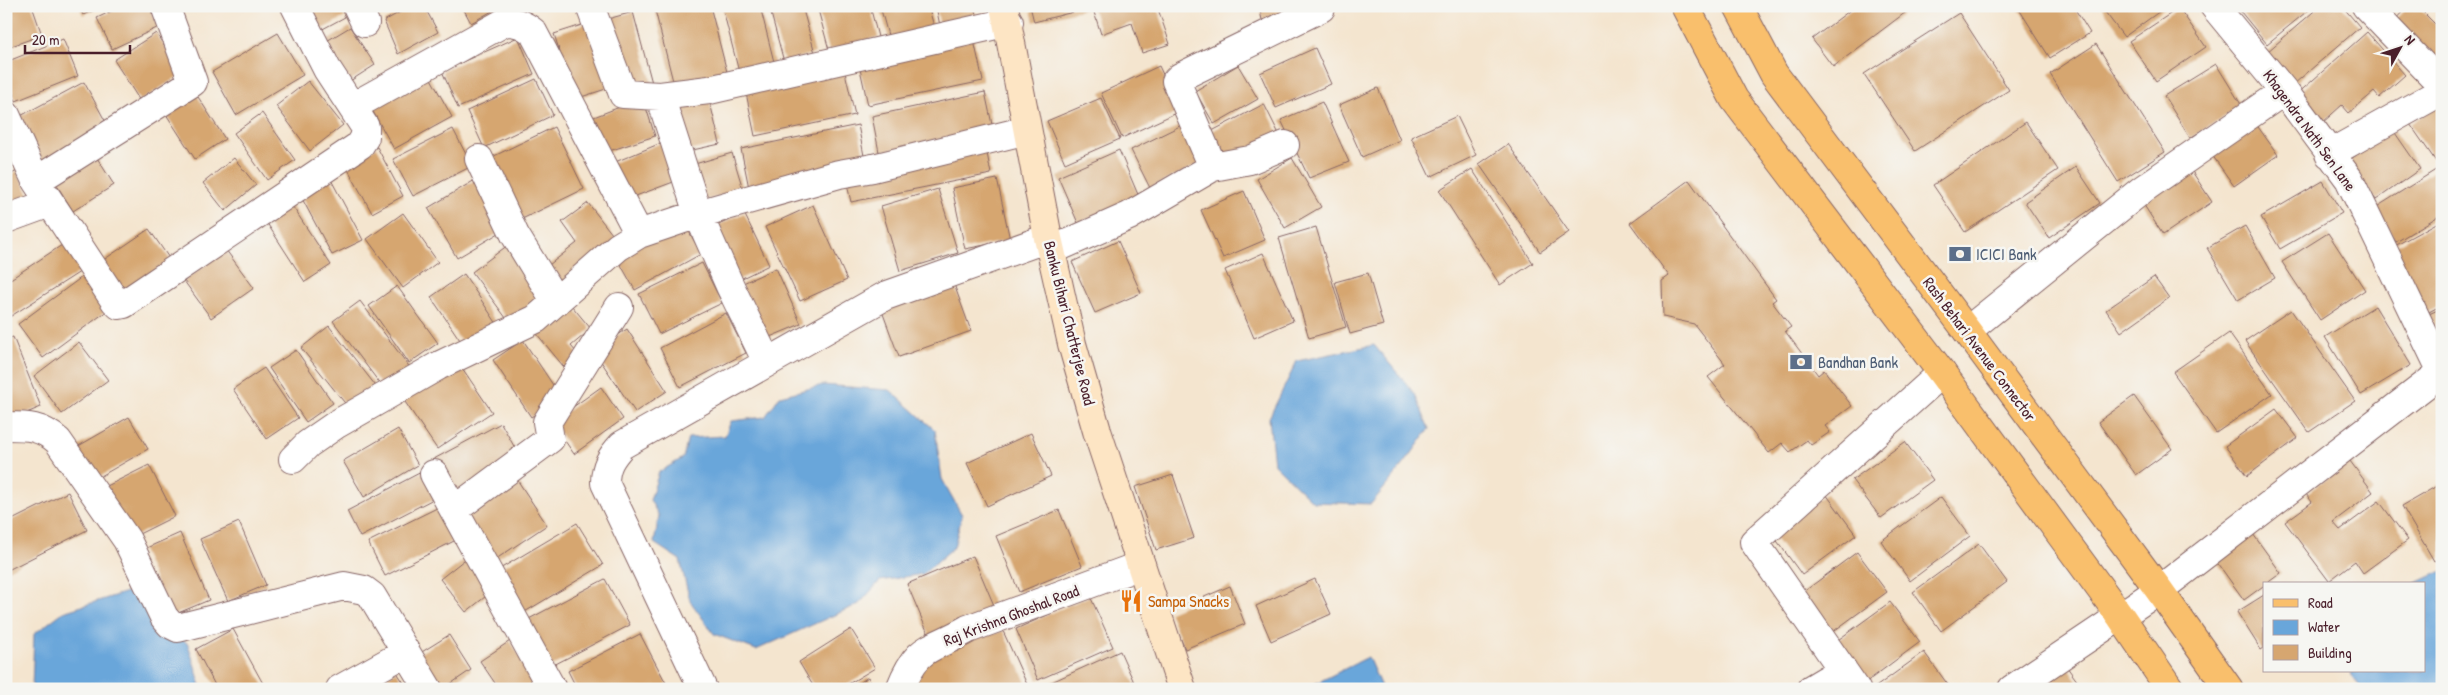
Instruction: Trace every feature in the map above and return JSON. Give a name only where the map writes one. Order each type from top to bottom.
[{"type":"main road","points":[[1686,6],[1734,99],[1942,373],[2121,617],[2170,689]]},
{"type":"main road","name":"Rash Behari Avenue Connector","points":[[1738,6],[1774,74],[2159,590],[2229,689]]},
{"type":"main road","name":"Banku Bihari Chatterjee Road","points":[[1007,14],[1027,130],[1072,344],[1182,689]]},
{"type":"street","points":[[36,181],[193,82],[164,6]]},
{"type":"street","points":[[6,115],[36,181],[115,301],[119,305],[124,304],[360,145],[365,136],[365,127],[327,69],[295,6]]},
{"type":"street","points":[[590,6],[623,94],[660,96],[709,90],[1007,14]]},
{"type":"street","name":"Khagendra Nath Sen Lane","points":[[2214,6],[2284,91],[2349,179],[2442,372]]},
{"type":"street","points":[[2366,6],[2442,84]]},
{"type":"street","points":[[1213,167],[1176,81],[1180,76],[1321,8]]},
{"type":"street","points":[[352,107],[505,22],[516,22],[525,25],[533,32],[639,234]]},
{"type":"street","points":[[1967,331],[2143,189],[2284,91]]},
{"type":"street","points":[[2329,154],[2442,91]]},
{"type":"street","points":[[660,96],[698,214],[730,286],[768,362]]},
{"type":"street","points":[[293,459],[308,444],[337,424],[438,366],[523,327],[536,319],[618,247],[639,234],[698,214],[839,174],[873,168],[1027,130]]},
{"type":"street","points":[[703,689],[605,483],[605,471],[611,457],[622,445],[899,289],[1050,244],[1129,216],[1213,167],[1250,160],[1285,145]]},
{"type":"street","points":[[479,159],[514,235],[556,302]]},
{"type":"street","points":[[6,219],[50,203]]},
{"type":"street","points":[[454,510],[550,440],[547,422],[619,307]]},
{"type":"street","points":[[2012,689],[2159,590],[2442,372]]},
{"type":"street","points":[[1811,689],[1849,680],[1754,542],[1942,373]]},
{"type":"street","points":[[6,426],[33,426],[48,432],[58,441],[123,534],[164,617],[170,624],[178,628],[344,586],[364,590],[372,596],[428,689]]},
{"type":"street","points":[[434,474],[552,689]]},
{"type":"street","name":"Raj Krishna Ghoshal Road","points":[[900,689],[910,666],[920,653],[968,629],[1141,565]]},
{"type":"street","points":[[340,689],[405,653]]},
{"type":"water","points":[[1374,345],[1415,394],[1429,429],[1405,463],[1371,504],[1313,502],[1274,464],[1269,418],[1297,361]]},
{"type":"water","points":[[823,385],[890,390],[935,430],[942,479],[962,515],[954,547],[923,574],[880,581],[859,604],[756,650],[714,634],[690,601],[680,560],[654,543],[659,516],[650,500],[659,472],[683,458],[688,438],[725,436],[731,421],[765,417],[780,396]]},
{"type":"water","points":[[2442,571],[2442,689],[2362,689],[2350,674],[2352,672],[2426,672],[2426,582],[2418,582]]},
{"type":"water","points":[[136,589],[170,629],[188,644],[202,689],[32,688],[34,634],[63,612]]},
{"type":"water","points":[[1368,657],[1382,689],[1305,689]]},
{"type":"building","points":[[6,6],[32,6],[42,35],[6,48]]},
{"type":"building","points":[[79,6],[103,6],[83,15]]},
{"type":"building","points":[[122,6],[149,6],[159,27],[112,49],[97,18]]},
{"type":"building","points":[[304,6],[339,6],[345,17],[317,32]]},
{"type":"building","points":[[411,6],[424,6],[438,32],[398,54],[384,21]]},
{"type":"building","points":[[462,6],[501,6],[471,23]]},
{"type":"building","points":[[669,6],[710,6],[728,76],[675,89],[655,10]]},
{"type":"building","points":[[722,6],[760,6],[775,66],[740,76]]},
{"type":"building","points":[[769,6],[802,6],[815,53],[784,62]]},
{"type":"building","points":[[817,6],[870,6],[878,37],[829,50]]},
{"type":"building","points":[[880,6],[928,6],[934,26],[889,39]]},
{"type":"building","points":[[936,6],[974,6],[977,19],[940,26]]},
{"type":"building","points":[[1030,6],[1088,6],[1089,8],[1034,22]]},
{"type":"building","points":[[1092,6],[1157,6],[1170,44],[1142,53],[1132,23],[1101,34]]},
{"type":"building","points":[[1259,6],[1308,6],[1308,7],[1262,20]]},
{"type":"building","points":[[1852,6],[1914,6],[1833,67],[1812,39],[1853,8]]},
{"type":"building","points":[[2017,6],[2073,6],[2090,33],[2050,58]]},
{"type":"building","points":[[2105,6],[2167,6],[2124,37],[2102,8]]},
{"type":"building","points":[[2236,6],[2309,6],[2311,8],[2267,44]]},
{"type":"building","points":[[2320,6],[2342,6],[2360,27],[2294,84],[2267,52]]},
{"type":"building","points":[[2408,6],[2417,6],[2442,31],[2442,62],[2434,69],[2390,25]]},
{"type":"building","points":[[2179,8],[2206,47],[2156,81],[2129,41]]},
{"type":"building","points":[[633,12],[652,83],[623,91],[604,20]]},
{"type":"building","points":[[1959,13],[2009,90],[1915,151],[1864,74]]},
{"type":"building","points":[[591,22],[612,87],[575,99],[554,34]]},
{"type":"building","points":[[350,27],[375,65],[350,81],[325,42]]},
{"type":"building","points":[[2367,32],[2405,75],[2379,98],[2374,92],[2349,113],[2342,105],[2321,124],[2295,96]]},
{"type":"building","points":[[156,33],[182,74],[140,101],[114,60]]},
{"type":"building","points":[[278,33],[303,75],[236,115],[212,72]]},
{"type":"building","points":[[973,36],[983,81],[868,105],[858,60]]},
{"type":"building","points":[[518,37],[534,74],[458,108],[442,71]]},
{"type":"building","points":[[63,39],[78,76],[16,101],[6,78],[6,62]]},
{"type":"building","points":[[2096,44],[2165,152],[2118,182],[2050,74]]},
{"type":"building","points":[[1315,48],[1331,84],[1276,108],[1260,73]]},
{"type":"building","points":[[2216,64],[2242,106],[2190,138],[2164,96]]},
{"type":"building","points":[[1238,65],[1258,99],[1214,124],[1195,91]]},
{"type":"building","points":[[1159,66],[1180,111],[1122,138],[1101,93]]},
{"type":"building","points":[[844,68],[855,115],[755,136],[745,88]]},
{"type":"building","points":[[429,75],[452,117],[394,149],[371,108]]},
{"type":"building","points":[[536,79],[553,115],[484,148],[467,111]]},
{"type":"building","points":[[308,81],[343,125],[310,151],[276,106]]},
{"type":"building","points":[[84,82],[109,128],[38,166],[13,120]]},
{"type":"building","points":[[1378,88],[1400,140],[1362,157],[1339,105]]},
{"type":"building","points":[[193,89],[225,139],[195,159],[162,108]]},
{"type":"building","points":[[985,92],[993,129],[879,152],[872,116]]},
{"type":"building","points":[[708,94],[720,144],[679,153],[667,104]]},
{"type":"building","points":[[643,98],[655,136],[600,154],[586,120]]},
{"type":"building","points":[[1101,98],[1120,139],[1065,163],[1047,121]]},
{"type":"building","points":[[1322,102],[1349,162],[1309,178],[1281,120]]},
{"type":"building","points":[[2442,102],[2442,159],[2437,163],[2410,124]]},
{"type":"building","points":[[1264,104],[1279,134],[1226,159],[1212,131]]},
{"type":"building","points":[[262,113],[295,160],[267,180],[234,133]]},
{"type":"building","points":[[1457,116],[1476,155],[1430,177],[1411,137]]},
{"type":"building","points":[[2026,122],[2058,170],[1965,232],[1933,185]]},
{"type":"building","points":[[1184,124],[1203,162],[1150,188],[1131,150]]},
{"type":"building","points":[[2256,124],[2278,155],[2234,186],[2212,155]]},
{"type":"building","points":[[858,125],[866,166],[749,188],[741,149]]},
{"type":"building","points":[[554,127],[584,189],[522,219],[492,157]]},
{"type":"building","points":[[453,129],[472,166],[413,196],[393,159]]},
{"type":"building","points":[[2393,130],[2420,169],[2376,200],[2348,161]]},
{"type":"building","points":[[661,143],[676,181],[625,200],[608,165]]},
{"type":"building","points":[[1508,144],[1569,232],[1540,252],[1479,164]]},
{"type":"building","points":[[6,146],[15,163],[6,168]]},
{"type":"building","points":[[377,147],[403,196],[372,213],[345,164]]},
{"type":"building","points":[[986,148],[991,174],[851,202],[845,175]]},
{"type":"building","points":[[1119,150],[1139,197],[1078,223],[1058,177]]},
{"type":"building","points":[[94,153],[114,185],[73,211],[53,179]]},
{"type":"building","points":[[732,153],[743,189],[699,202],[688,166]]},
{"type":"building","points":[[234,158],[256,185],[225,211],[203,183]]},
{"type":"building","points":[[1292,158],[1321,207],[1285,228],[1257,179]]},
{"type":"building","points":[[2442,166],[2442,214],[2396,242],[2375,208]]},
{"type":"building","points":[[2076,167],[2100,203],[2049,238],[2025,202]]},
{"type":"building","points":[[1472,169],[1533,263],[1500,285],[1439,190]]},
{"type":"building","points":[[2191,170],[2212,202],[2163,235],[2142,202]]},
{"type":"building","points":[[17,171],[31,198],[6,211],[6,177]]},
{"type":"building","points":[[328,174],[363,240],[332,255],[297,189]]},
{"type":"building","points":[[997,179],[1010,240],[965,249],[952,188]]},
{"type":"building","points":[[475,180],[504,230],[457,258],[428,208]]},
{"type":"building","points":[[1689,180],[1776,299],[1772,302],[1791,327],[1785,331],[1818,375],[1824,370],[1852,406],[1825,426],[1830,432],[1811,445],[1807,440],[1790,452],[1782,443],[1769,453],[1708,377],[1725,364],[1694,324],[1663,317],[1662,281],[1669,276],[1630,223]]},
{"type":"building","points":[[2323,181],[2342,213],[2280,249],[2261,217]]},
{"type":"building","points":[[938,189],[958,253],[900,271],[881,206]]},
{"type":"building","points":[[1244,191],[1265,240],[1223,258],[1201,210]]},
{"type":"building","points":[[289,201],[331,265],[305,282],[263,217]]},
{"type":"building","points":[[588,203],[619,243],[554,291],[540,272],[577,243],[562,222]]},
{"type":"building","points":[[813,205],[847,280],[800,301],[765,227]]},
{"type":"building","points":[[403,213],[438,262],[403,288],[367,239]]},
{"type":"building","points":[[744,213],[769,265],[736,281],[710,229]]},
{"type":"building","points":[[683,220],[701,254],[635,290],[616,256]]},
{"type":"building","points":[[2442,220],[2442,305],[2427,313],[2391,248]]},
{"type":"building","points":[[2245,226],[2275,278],[2238,300],[2207,248]]},
{"type":"building","points":[[1316,227],[1346,327],[1309,338],[1279,238]]},
{"type":"building","points":[[149,229],[171,261],[123,292],[102,261]]},
{"type":"building","points":[[2328,233],[2365,290],[2320,320],[2282,262]]},
{"type":"building","points":[[1118,241],[1141,293],[1095,313],[1072,262]]},
{"type":"building","points":[[65,243],[83,270],[8,318],[6,282]]},
{"type":"building","points":[[508,245],[545,295],[509,322],[472,272]]},
{"type":"building","points":[[226,250],[254,288],[211,318],[184,281]]},
{"type":"building","points":[[1263,253],[1293,321],[1254,338],[1225,270]]},
{"type":"building","points":[[702,263],[722,303],[659,334],[639,294]]},
{"type":"building","points":[[776,268],[801,324],[765,339],[741,284]]},
{"type":"building","points":[[1368,273],[1383,325],[1350,334],[1335,282]]},
{"type":"building","points":[[86,274],[111,308],[43,358],[18,324]]},
{"type":"building","points":[[464,274],[499,327],[466,349],[431,297]]},
{"type":"building","points":[[951,276],[971,331],[899,357],[879,303]]},
{"type":"building","points":[[2154,277],[2169,298],[2121,332],[2106,310]]},
{"type":"building","points":[[397,286],[438,343],[409,363],[369,306]]},
{"type":"building","points":[[567,300],[591,329],[571,346],[583,360],[568,372],[532,328]]},
{"type":"building","points":[[360,301],[411,369],[384,389],[333,321]]},
{"type":"building","points":[[2375,306],[2411,365],[2361,395],[2325,337]]},
{"type":"building","points":[[2442,308],[2442,341],[2429,314]]},
{"type":"building","points":[[2291,310],[2355,401],[2309,432],[2245,341]]},
{"type":"building","points":[[726,313],[746,353],[680,387],[660,348]]},
{"type":"building","points":[[329,326],[379,390],[352,412],[301,348]]},
{"type":"building","points":[[627,329],[667,391],[635,412],[594,351]]},
{"type":"building","points":[[2229,333],[2272,394],[2216,433],[2173,372]]},
{"type":"building","points":[[13,337],[41,407],[12,419],[6,406],[6,339]]},
{"type":"building","points":[[523,340],[561,397],[531,417],[493,360]]},
{"type":"building","points":[[79,342],[108,380],[62,414],[34,376]]},
{"type":"building","points":[[296,350],[333,403],[306,422],[269,368]]},
{"type":"building","points":[[456,359],[492,412],[437,449],[401,396]]},
{"type":"building","points":[[264,368],[298,418],[267,439],[233,389]]},
{"type":"building","points":[[601,387],[623,419],[574,454],[552,422]]},
{"type":"building","points":[[2134,396],[2172,449],[2136,475],[2098,422]]},
{"type":"building","points":[[2276,409],[2298,438],[2247,476],[2225,446]]},
{"type":"building","points":[[129,417],[148,449],[94,480],[75,448]]},
{"type":"building","points":[[501,423],[520,457],[451,495],[432,460]]},
{"type":"building","points":[[398,429],[418,465],[364,497],[343,461]]},
{"type":"building","points":[[1031,433],[1051,476],[987,506],[967,463]]},
{"type":"building","points":[[1905,442],[1933,480],[1881,518],[1852,480]]},
{"type":"building","points":[[2350,461],[2373,492],[2333,522],[2340,530],[2379,501],[2408,540],[2363,573],[2355,561],[2329,581],[2285,522],[2312,502],[2306,494]]},
{"type":"building","points":[[149,465],[175,516],[131,538],[105,487]]},
{"type":"building","points":[[427,469],[441,495],[360,537],[347,511]]},
{"type":"building","points":[[514,475],[547,525],[493,561],[460,511]]},
{"type":"building","points":[[1173,475],[1194,538],[1156,550],[1135,487]]},
{"type":"building","points":[[2442,483],[2442,557],[2434,561],[2402,506]]},
{"type":"building","points":[[68,492],[87,530],[6,571],[6,523]]},
{"type":"building","points":[[1826,494],[1856,535],[1802,575],[1772,534]]},
{"type":"building","points":[[1941,497],[1970,536],[1910,581],[1881,541]]},
{"type":"building","points":[[441,506],[458,539],[385,576],[368,542]]},
{"type":"building","points":[[1059,510],[1082,566],[1019,592],[996,536]]},
{"type":"building","points":[[239,522],[266,585],[228,601],[200,539]]},
{"type":"building","points":[[577,523],[603,565],[523,613],[498,570]]},
{"type":"building","points":[[2248,527],[2281,573],[2269,582],[2263,582],[2263,586],[2244,600],[2211,554]]},
{"type":"building","points":[[180,533],[209,600],[171,616],[142,550]]},
{"type":"building","points":[[1979,544],[2007,582],[1941,631],[1913,592]]},
{"type":"building","points":[[1857,552],[1887,592],[1827,636],[1798,596]]},
{"type":"building","points":[[469,556],[495,589],[466,612],[440,579]]},
{"type":"building","points":[[973,556],[996,610],[930,638],[907,584]]},
{"type":"building","points":[[605,579],[630,625],[550,667],[525,621]]},
{"type":"building","points":[[1315,579],[1331,614],[1271,641],[1256,606]]},
{"type":"building","points":[[1230,586],[1245,624],[1185,649],[1169,612]]},
{"type":"building","points":[[1090,596],[1113,647],[1038,680],[1016,629]]},
{"type":"building","points":[[2263,596],[2263,649],[2261,650],[2237,612]]},
{"type":"building","points":[[1890,602],[1920,642],[1861,686],[1831,645]]},
{"type":"building","points":[[233,629],[266,689],[217,689],[196,649]]},
{"type":"building","points":[[851,629],[875,668],[840,689],[815,689],[799,662]]},
{"type":"building","points":[[1003,631],[1029,689],[903,689],[920,653]]},
{"type":"building","points":[[640,634],[667,685],[660,689],[577,689],[568,671]]},
{"type":"building","points":[[449,635],[471,670],[443,689],[438,689],[417,655]]},
{"type":"building","points":[[510,641],[539,686],[535,689],[499,689],[480,661]]},
{"type":"building","points":[[1120,651],[1137,689],[1046,689],[1045,685]]},
{"type":"building","points":[[1924,652],[1951,689],[1873,689]]},
{"type":"building","points":[[2064,663],[2083,689],[2029,689]]},
{"type":"building","points":[[396,671],[408,689],[369,689]]},
{"type":"building","points":[[868,677],[874,689],[851,689]]},
{"type":"place","name":"ICICI Bank","points":[[1960,254]]},
{"type":"place","name":"Bandhan Bank","points":[[1801,362]]},
{"type":"place","name":"Sampa Snacks","points":[[1131,601]]}]
